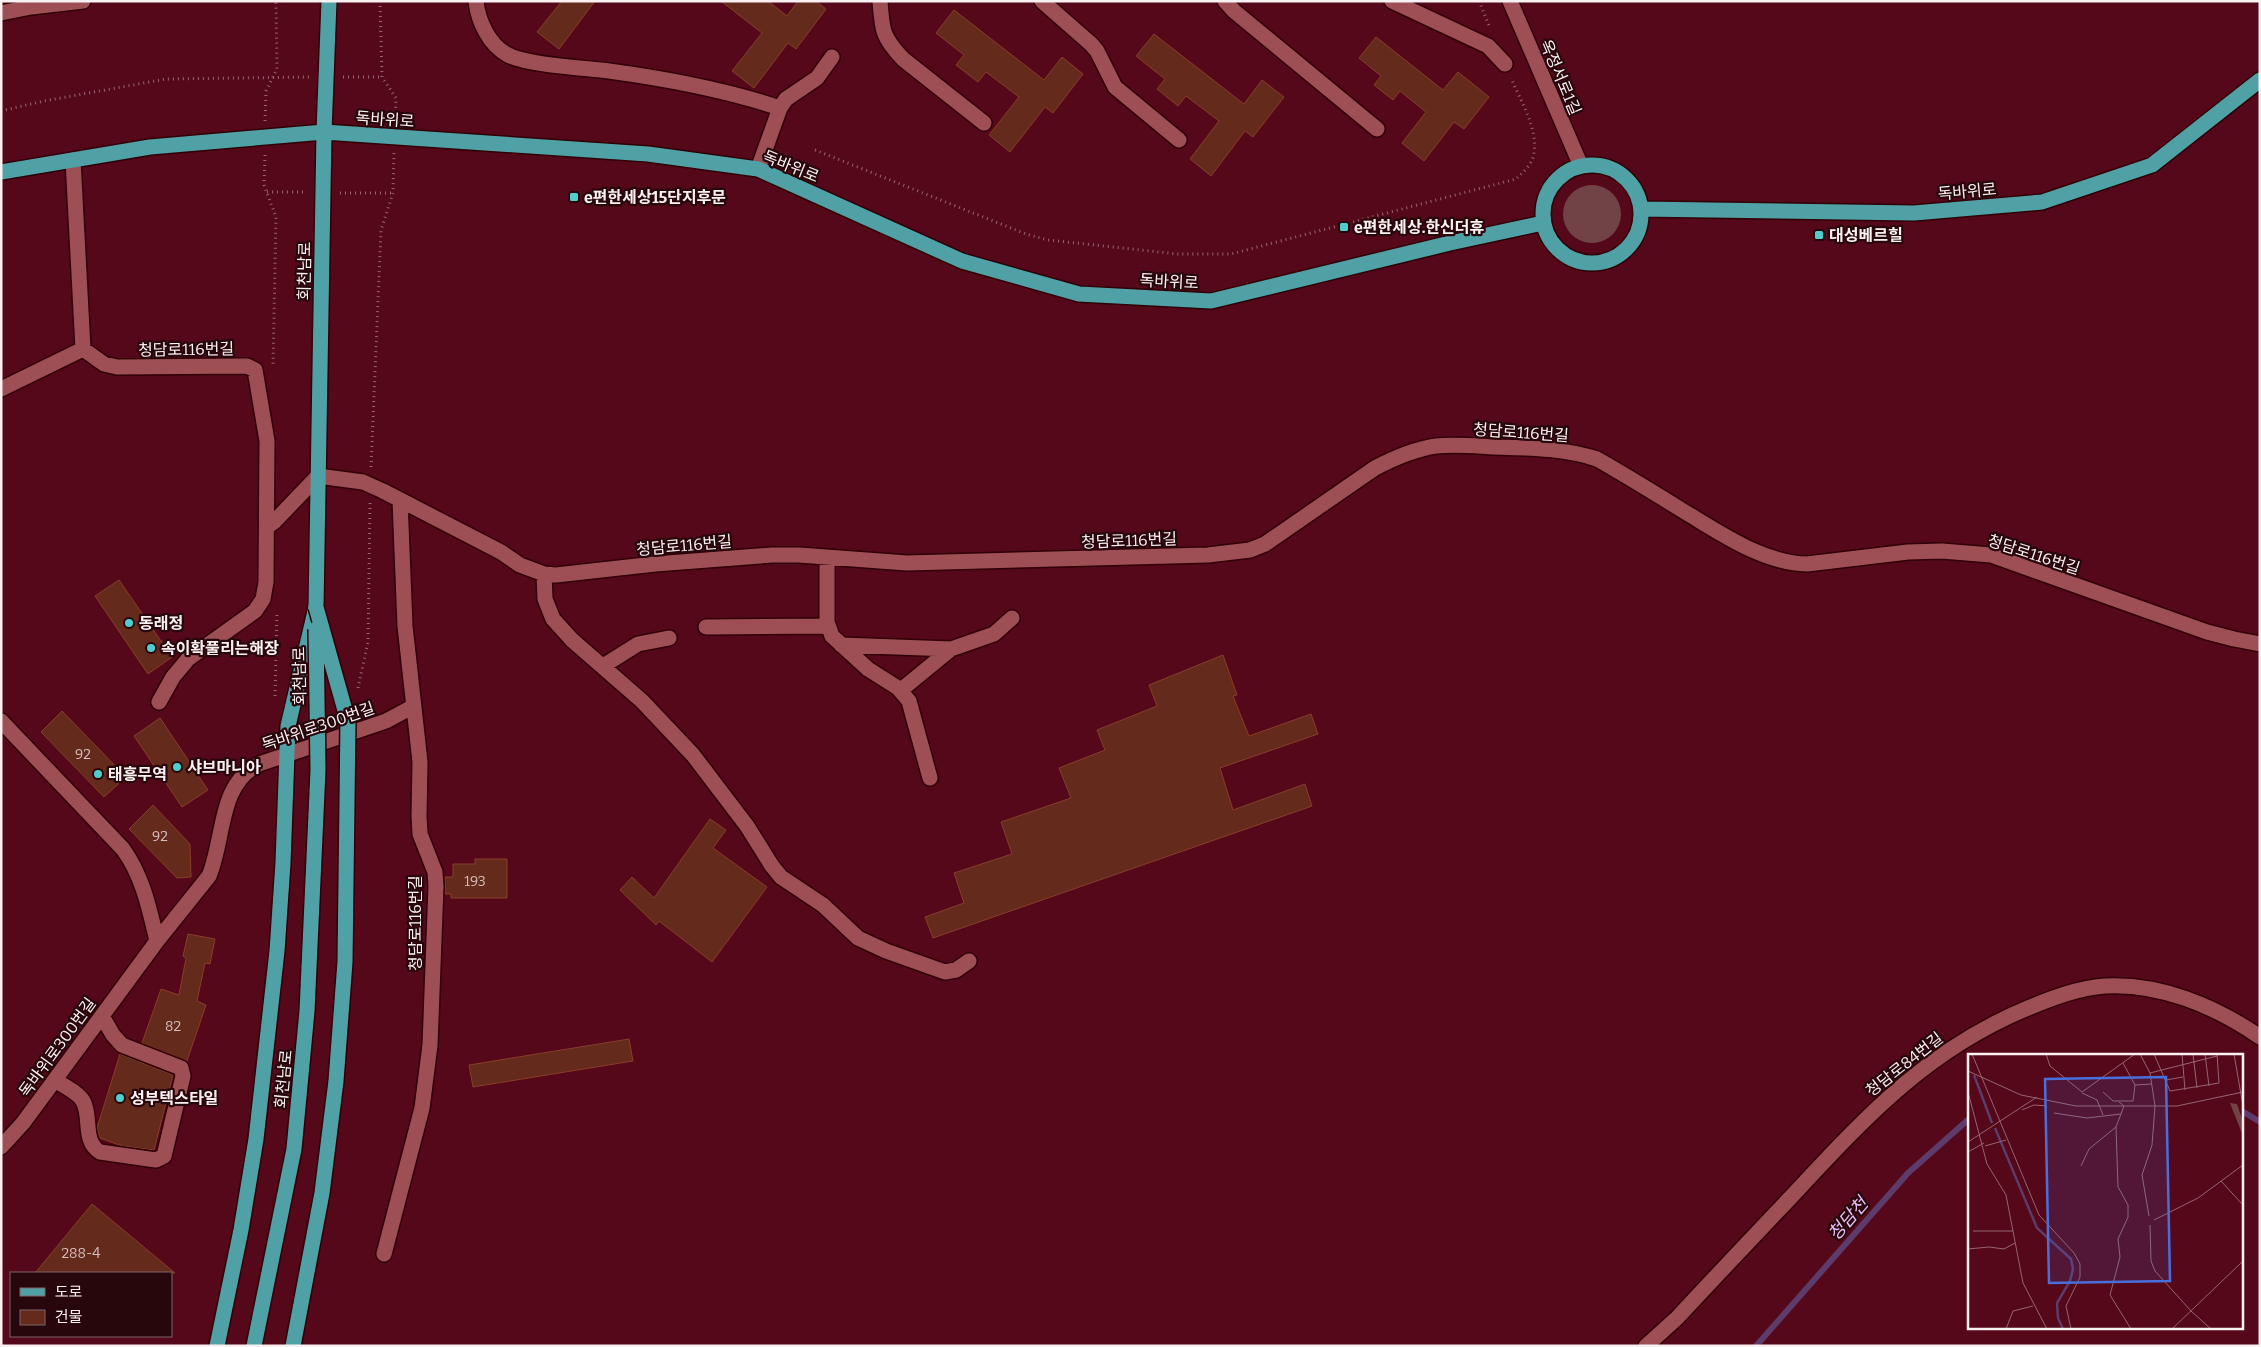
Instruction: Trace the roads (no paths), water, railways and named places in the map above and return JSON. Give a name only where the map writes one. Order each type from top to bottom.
[{"type":"main road","name":"회천남로","points":[[254,1346],[294,1149],[307,1011],[318,770],[316,608],[324,132],[329,1]]},
{"type":"main road","name":"독바위로","points":[[1641,209],[1914,213],[2042,202],[2152,165],[2260,80]]},
{"type":"main road","name":"독바위로","points":[[1,172],[150,147],[324,132],[648,154],[758,169],[962,261],[1079,294],[1211,302],[1441,245],[1543,223]]},
{"type":"main road","points":[[1597,165],[1613,169],[1627,179],[1636,193],[1641,209],[1640,226],[1633,241],[1622,253],[1607,261],[1591,263],[1575,260],[1560,252],[1550,239],[1543,223],[1543,208],[1547,194],[1555,181],[1567,172],[1581,166],[1597,165]]},
{"type":"main road","points":[[218,1346],[241,1230],[257,1131],[284,863],[288,726],[316,608]]},
{"type":"main road","points":[[293,1346],[322,1193],[337,1071],[345,962],[348,721],[316,608]]},
{"type":"street","points":[[1,13],[30,4],[83,1]]},
{"type":"street","points":[[476,1],[477,15],[486,31],[495,44],[508,55],[533,61],[676,81],[731,92],[780,108]]},
{"type":"street","points":[[880,1],[882,30],[892,47],[903,59],[984,123]]},
{"type":"street","points":[[1042,1],[1097,51],[1115,87],[1179,140]]},
{"type":"street","points":[[1225,1],[1234,11],[1377,128]]},
{"type":"street","points":[[1392,1],[1488,46],[1505,64]]},
{"type":"street","name":"옥정서로1길","points":[[1510,1],[1581,166]]},
{"type":"street","points":[[758,169],[780,108],[786,99],[817,78],[832,57]]},
{"type":"street","points":[[1,389],[83,349],[73,160]]},
{"type":"street","name":"청담로116번길","points":[[83,349],[104,364],[118,367],[252,367],[256,376],[258,400],[267,441],[266,582],[260,606],[188,659],[173,677],[159,702]]},
{"type":"street","name":"청담로116번길","points":[[318,476],[362,482],[501,552],[520,565],[544,574],[556,575],[655,564],[763,556],[798,555],[907,563],[1231,553],[1250,550],[1265,544],[1375,468],[1394,458],[1437,446],[1551,450],[1579,453],[1596,459],[1720,533],[1761,553],[1794,564],[1908,552],[1942,551],[1991,555],[2207,632],[2260,644]]},
{"type":"street","points":[[267,527],[318,476]]},
{"type":"street","name":"청담로116번길","points":[[384,1254],[422,1108],[430,1045],[436,886],[435,872],[420,834],[420,762],[405,626],[400,500]]},
{"type":"street","points":[[827,558],[828,626],[832,636],[874,673],[901,690],[909,701],[930,778]]},
{"type":"street","points":[[544,574],[545,599],[553,619],[572,640],[642,701],[694,755],[753,834],[772,866],[793,887],[823,905],[858,938],[886,951],[944,972],[956,970],[970,961]]},
{"type":"street","points":[[901,690],[951,649],[994,634],[1012,618]]},
{"type":"street","points":[[706,627],[828,626]]},
{"type":"street","points":[[603,666],[638,644],[669,638]]},
{"type":"street","points":[[841,645],[951,649]]},
{"type":"street","name":"독바위로300번길","points":[[1,1147],[16,1132],[157,941],[210,876],[214,866],[226,807],[239,779],[250,768],[386,721],[414,706]]},
{"type":"street","points":[[1,721],[123,849],[134,865],[142,882],[157,941]]},
{"type":"street","name":"청담로84번길","points":[[1646,1346],[1677,1318],[1877,1106],[1931,1061],[1970,1036],[2010,1015],[2054,997],[2080,990],[2104,986],[2126,987],[2162,992],[2198,1002],[2239,1023],[2260,1037]]},
{"type":"street","points":[[55,1080],[79,1096],[84,1102],[90,1141],[95,1149],[100,1152],[156,1160],[164,1156],[183,1076],[181,1068],[122,1045],[113,1035],[102,1016]]},
{"type":"waterway","name":"청담천","points":[[2244,1112],[2260,1122]]},
{"type":"waterway","name":"청담천","points":[[1756,1346],[1908,1173],[1968,1120]]},
{"type":"place","name":"e편한세상15단지후문","points":[[574,197]]},
{"type":"place","name":"e편한세상.한신더휴","points":[[1344,227]]},
{"type":"place","name":"대성베르힐","points":[[1819,235]]},
{"type":"place","name":"동래정","points":[[129,623]]},
{"type":"place","name":"속이확풀리는해장","points":[[151,648]]},
{"type":"place","name":"샤브마니아","points":[[177,767]]},
{"type":"place","name":"태흥무역","points":[[98,774]]},
{"type":"place","name":"성부텍스타일","points":[[120,1098]]}]
